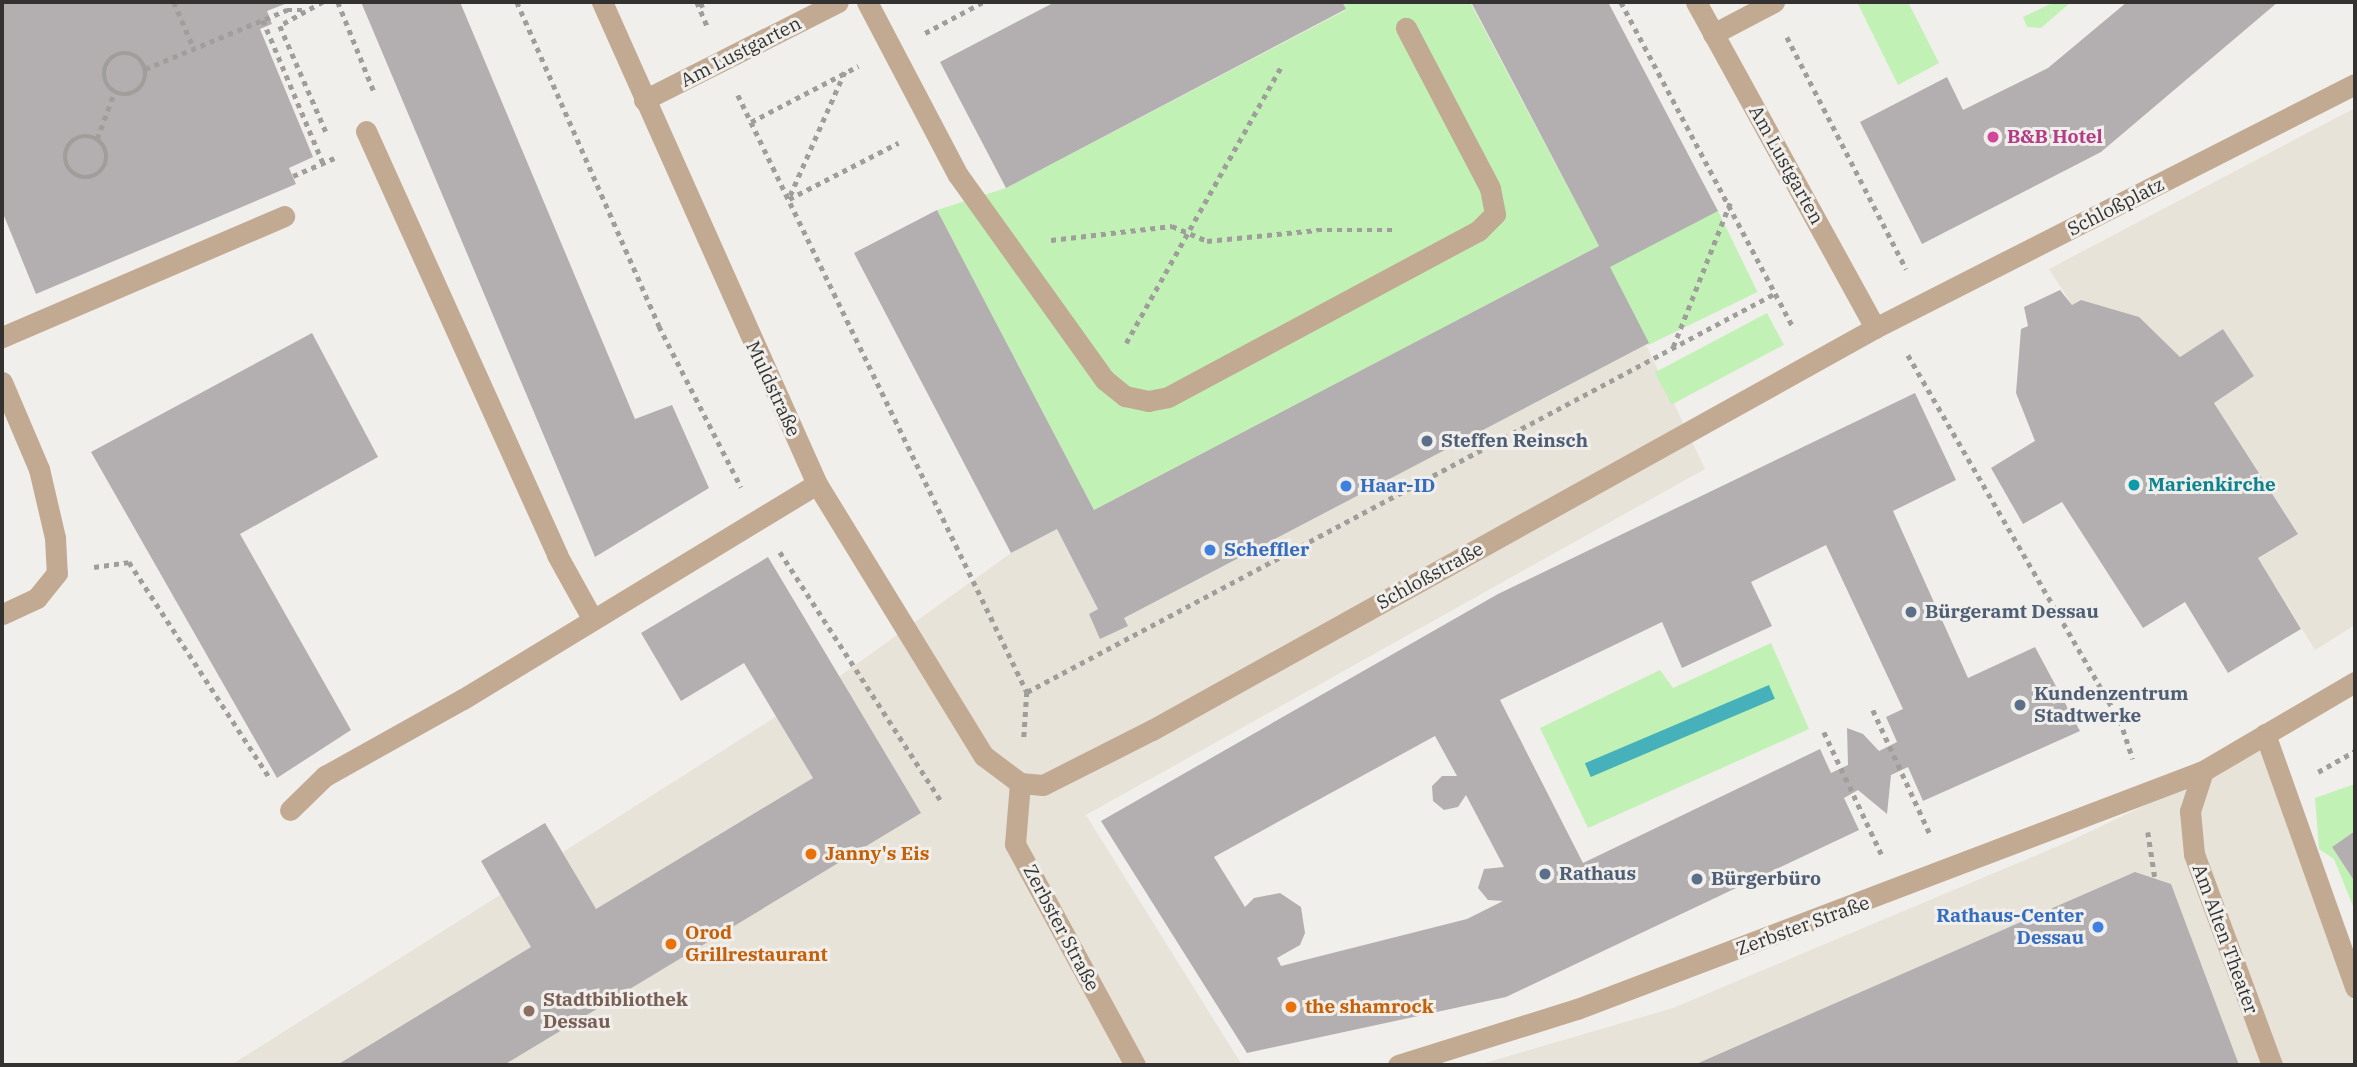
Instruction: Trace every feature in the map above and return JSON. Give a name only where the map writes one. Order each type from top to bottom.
[{"type":"street","name":"Muldstraße","points":[[602,2],[817,484],[984,756],[1020,783]]},
{"type":"street","name":"Am Lustgarten","points":[[644,100],[723,64],[838,2]]},
{"type":"street","points":[[867,2],[928,127],[1105,380],[1125,396],[1168,397],[1478,231],[1495,214],[1490,188],[1406,28]]},
{"type":"street","name":"Am Lustgarten","points":[[1696,2],[1875,328]]},
{"type":"street","points":[[1713,34],[1772,3]]},
{"type":"street","name":"Schloßplatz","points":[[1875,328],[2355,84]]},
{"type":"street","points":[[366,131],[557,555],[593,620]]},
{"type":"street","points":[[2,337],[284,216]]},
{"type":"street","name":"Schloßstraße","points":[[1020,783],[1063,779],[1875,328]]},
{"type":"street","points":[[2,382],[39,469],[55,538],[57,573],[37,598],[2,614]]},
{"type":"street","points":[[290,810],[325,776],[593,620],[817,484]]},
{"type":"street","points":[[2203,771],[2355,682]]},
{"type":"street","points":[[2265,734],[2355,987]]},
{"type":"street","name":"Zerbster Straße","points":[[1409,1064],[1577,1009],[1949,871],[2203,771]]},
{"type":"street","name":"Am Alten Theater","points":[[2203,771],[2190,811],[2194,854],[2272,1065]]},
{"type":"street","name":"Zerbster Straße","points":[[1020,783],[1015,845],[1135,1065]]},
{"type":"path","points":[[174,2],[194,49]]},
{"type":"path","points":[[323,2],[303,10],[280,26],[337,157]]},
{"type":"path","points":[[517,2],[659,326],[759,519],[941,802]]},
{"type":"path","points":[[708,2],[698,4],[723,64],[1027,692],[1020,783]]},
{"type":"path","points":[[1621,2],[1798,335]]},
{"type":"path","points":[[1772,3],[1907,271]]},
{"type":"path","points":[[145,69],[296,7],[303,10]]},
{"type":"path","points":[[263,20],[323,163]]},
{"type":"path","points":[[97,139],[114,93],[104,75],[113,57],[132,55],[145,69],[145,82],[135,93],[114,93]]},
{"type":"path","points":[[1105,380],[1281,67]]},
{"type":"path","points":[[789,199],[845,72]]},
{"type":"path","points":[[789,199],[928,127]]},
{"type":"path","points":[[85,136],[97,139],[106,150],[106,164],[97,175],[76,176],[65,159],[68,146],[85,136]]},
{"type":"path","points":[[1672,347],[1730,203]]},
{"type":"path","points":[[1009,244],[1172,226],[1207,241],[1317,229],[1411,231]]},
{"type":"path","points":[[1027,692],[1774,294]]},
{"type":"path","points":[[1875,328],[1921,372],[2120,720],[2144,793]]},
{"type":"path","points":[[57,573],[129,562],[290,810]]},
{"type":"path","points":[[1873,710],[1949,871]]},
{"type":"path","points":[[1824,732],[1899,890]]},
{"type":"path","points":[[1888,764],[1896,761]]},
{"type":"shaded area","points":[[2355,108],[2355,625],[2315,650],[2258,558],[2298,533],[2214,403],[2254,376],[2223,329],[2180,357],[2081,300],[2072,305],[2049,269]]},
{"type":"shaded area","points":[[1599,246],[1705,469],[1086,815],[1242,1065],[231,1065],[500,895],[481,861],[545,823],[563,852],[840,676],[1011,553]]},
{"type":"shaded area","points":[[2265,748],[2355,1007],[2355,1065],[1478,1065],[1673,1008],[2070,841]]},
{"type":"green space","points":[[1342,2],[1470,2],[1599,246],[1094,510],[937,210],[1006,188],[1346,10]]},
{"type":"green space","points":[[1857,2],[1908,2],[1939,63],[1898,85]]},
{"type":"green space","points":[[2054,2],[2071,2],[2041,28],[2027,27],[2023,17]]},
{"type":"green space","points":[[1718,211],[1757,292],[1648,345],[1608,264]]},
{"type":"green space","points":[[1767,313],[1784,345],[1672,404],[1655,373]]},
{"type":"green space","points":[[1771,643],[1809,729],[1588,828],[1540,728],[1660,670],[1673,688]]},
{"type":"green space","points":[[2355,784],[2355,831],[2332,847],[2355,882],[2355,911],[2334,859],[2319,849],[2315,798]]},
{"type":"water","points":[[1769,685],[1775,699],[1591,777],[1585,763]]},
{"type":"building","points":[[2,2],[290,2],[267,11],[272,24],[260,29],[313,157],[289,168],[296,184],[36,294],[2,211]]},
{"type":"building","points":[[361,2],[460,2],[635,419],[672,405],[709,488],[595,557]]},
{"type":"building","points":[[1055,2],[1342,2],[1346,9],[1006,188],[940,62]]},
{"type":"building","points":[[1471,2],[1608,2],[1718,211],[1610,267],[1649,343],[1124,618],[1128,626],[1100,639],[1089,614],[1098,609],[1057,529],[1011,553],[854,253],[937,210],[1094,510],[1599,246]]},
{"type":"building","name":"B&B Hotel","points":[[2127,2],[2278,2],[2101,152],[1922,244],[1860,122],[1947,77],[1963,110],[2048,68]]},
{"type":"building","name":"Marienkirche","points":[[2060,290],[2072,305],[2081,300],[2139,317],[2180,357],[2223,329],[2254,376],[2214,403],[2298,534],[2258,558],[2301,629],[2228,673],[2185,602],[2143,628],[2062,502],[2023,524],[1991,468],[2035,441],[2016,393],[2021,329],[2028,326],[2024,307]]},
{"type":"building","points":[[312,333],[378,457],[240,534],[351,730],[277,778],[91,452]]},
{"type":"building","points":[[1915,393],[1956,480],[1893,511],[1968,678],[2035,647],[2080,731],[1923,801],[1908,767],[1891,775],[1887,814],[1858,790],[1844,798],[1859,830],[1506,997],[1247,1053],[1101,821],[1498,594]],"holes":[[[1826,545],[1903,709],[1886,717],[1897,742],[1879,751],[1863,734],[1847,728],[1848,765],[1831,773],[1820,749],[1583,863],[1500,700],[1662,622],[1682,668],[1772,626],[1751,582]],[[1435,736],[1457,776],[1442,776],[1432,786],[1433,801],[1444,810],[1458,807],[1466,795],[1504,867],[1484,869],[1478,888],[1488,900],[1503,901],[1467,919],[1281,966],[1277,958],[1300,945],[1305,933],[1301,907],[1280,893],[1254,898],[1245,907],[1214,857]]]},
{"type":"building","points":[[768,557],[921,813],[504,1065],[337,1065],[531,947],[481,861],[545,823],[596,909],[813,778],[744,663],[681,701],[641,633]]},
{"type":"building","points":[[2355,831],[2355,882],[2332,847]]},
{"type":"building","name":"Rathaus-Center Dessau","points":[[2135,872],[2171,884],[2239,1065],[1694,1065]]},
{"type":"place","name":"B&B Hotel","points":[[1993,137]]},
{"type":"place","name":"Steffen Reinsch","points":[[1427,441]]},
{"type":"place","name":"Marienkirche","points":[[2134,485]]},
{"type":"place","name":"Haar-ID","points":[[1346,486]]},
{"type":"place","name":"Scheffler","points":[[1210,550]]},
{"type":"place","name":"Bürgeramt Dessau","points":[[1911,612]]},
{"type":"place","name":"Kundenzentrum Stadtwerke","points":[[2020,705]]},
{"type":"place","name":"Janny's Eis","points":[[811,854]]},
{"type":"place","name":"Rathaus","points":[[1545,874]]},
{"type":"place","name":"Bürgerbüro","points":[[1697,879]]},
{"type":"place","name":"Rathaus-Center Dessau","points":[[2098,927]]},
{"type":"place","name":"Orod Grillrestaurant","points":[[671,944]]},
{"type":"place","name":"the shamrock","points":[[1291,1007]]},
{"type":"place","name":"Stadtbibliothek Dessau","points":[[529,1011]]}]
